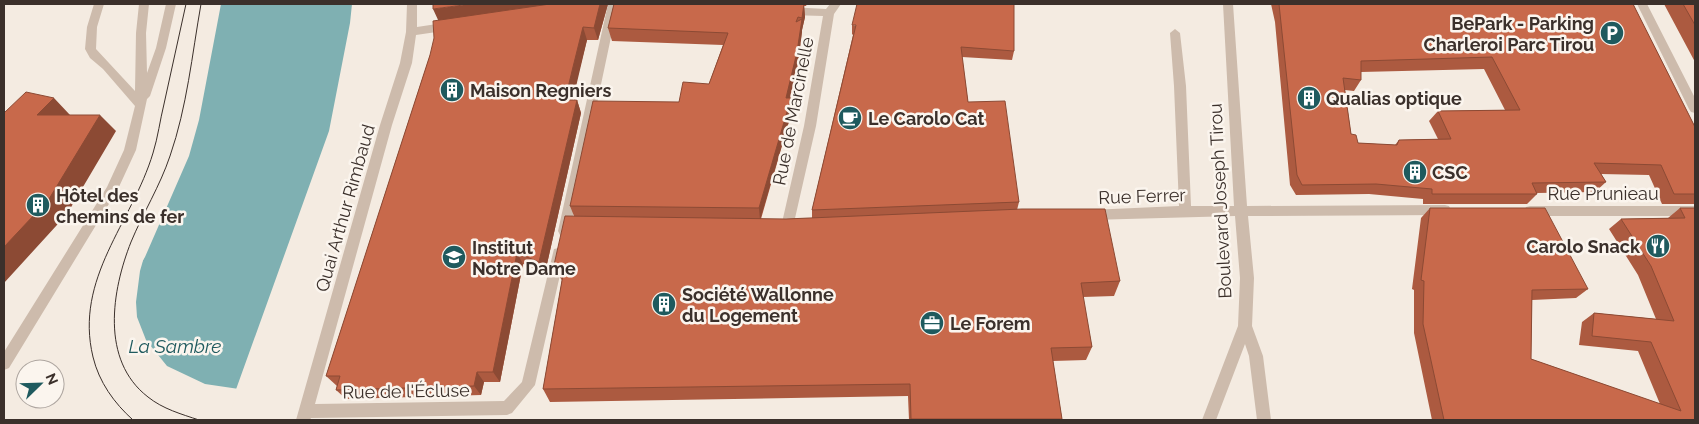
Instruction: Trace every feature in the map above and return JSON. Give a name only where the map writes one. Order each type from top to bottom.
[{"type":"street","points":[[100,4],[92,27],[90,49],[141,105]]},
{"type":"street","points":[[141,105],[141,33],[144,4]]},
{"type":"street","points":[[4,364],[112,189],[130,150],[141,105],[161,48],[171,4]]},
{"type":"street","name":"Quai Arthur Rimbaud","points":[[305,415],[383,134],[406,63],[411,32],[412,4]]},
{"type":"street","name":"Rue de l'Écluse","points":[[305,415],[507,408],[528,385],[570,224],[613,4]]},
{"type":"street","name":"Boulevard Joseph Tirou","points":[[1209,420],[1245,326],[1247,278],[1240,211],[1228,4]]},
{"type":"street","points":[[1642,4],[1695,109]]},
{"type":"street","points":[[780,10],[832,8]]},
{"type":"street","name":"Rue de Marcinelle","points":[[788,227],[810,126],[832,8]]},
{"type":"street","points":[[411,32],[460,25]]},
{"type":"street","points":[[1175,33],[1180,86],[1186,212]]},
{"type":"street","points":[[1240,211],[1459,210]]},
{"type":"street","name":"Rue Ferrer","points":[[1076,216],[1240,211]]},
{"type":"street","name":"Rue Prunieau","points":[[1518,211],[1695,211]]},
{"type":"street","points":[[1245,326],[1256,356],[1264,420]]},
{"type":"water","name":"La Sambre","points":[[221,4],[352,4],[329,131],[225,420],[52,420],[58,409],[65,409],[65,394],[81,362],[145,257],[189,156],[199,120]]},
{"type":"pier","points":[[146,250],[140,271],[136,302],[137,317],[146,340],[167,366],[205,384],[239,389],[227,420],[49,420],[54,409],[65,409],[65,388],[79,360]]},
{"type":"building","points":[[433,4],[471,4],[433,9]]},
{"type":"building","name":"Institut Notre Dame","points":[[550,4],[600,4],[594,28],[583,27],[565,100],[577,100],[539,262],[517,253],[493,372],[477,372],[474,386],[336,390],[340,376],[326,376],[430,55],[434,38],[433,21]]},
{"type":"building","points":[[614,4],[804,4],[802,18],[798,17],[796,22],[802,19],[797,52],[786,98],[791,98],[759,208],[570,206],[593,101],[679,102],[683,82],[709,84],[728,33],[608,28]]},
{"type":"building","points":[[857,4],[1014,4],[1014,51],[961,47],[968,102],[1005,101],[1019,202],[812,210],[856,25],[852,25]]},
{"type":"building","points":[[1279,4],[1633,4],[1695,127],[1695,194],[1674,194],[1661,165],[1594,163],[1606,182],[1532,183],[1537,194],[1432,194],[1432,189],[1376,184],[1302,185],[1297,175]],"holes":[[[1492,57],[1520,110],[1438,111],[1451,139],[1399,140],[1397,145],[1358,143],[1356,135],[1351,134],[1343,78],[1361,80],[1361,61]]]},
{"type":"building","points":[[1683,4],[1695,4],[1695,25]]},
{"type":"building","points":[[26,92],[54,98],[37,115],[100,115],[49,199],[4,247],[4,113]]},
{"type":"building","points":[[1430,208],[1545,208],[1588,289],[1532,290],[1531,359],[1681,411],[1651,342],[1592,336],[1594,313],[1674,321],[1651,266],[1621,219],[1685,218],[1680,208],[1695,208],[1695,420],[1444,420],[1423,324],[1424,281],[1421,280]]},
{"type":"building","points":[[1022,209],[1105,209],[1120,281],[1081,283],[1092,347],[1051,348],[1062,419],[911,419],[910,384],[543,389],[564,269],[554,265],[565,216],[786,219]]},
{"type":"tram line","points":[[133,420],[108,392],[99,375],[93,357],[89,328],[91,302],[98,276],[144,179],[153,153],[186,4]]},
{"type":"tram line","points":[[199,420],[160,405],[148,397],[133,382],[122,364],[114,324],[115,302],[124,261],[166,167],[181,119],[201,4]]},
{"type":"place","name":"BePark - Parking Charleroi Parc Tirou","points":[[1612,33]]},
{"type":"place","name":"Maison Regniers","points":[[452,90]]},
{"type":"place","name":"Qualias optique","points":[[1309,98]]},
{"type":"place","name":"Le Carolo Cat","points":[[850,118]]},
{"type":"place","name":"CSC","points":[[1415,172]]},
{"type":"place","name":"Hôtel des chemins de fer","points":[[38,205]]},
{"type":"place","name":"Carolo Snack","points":[[1658,246]]},
{"type":"place","name":"Institut Notre Dame","points":[[454,257]]},
{"type":"place","name":"Société Wallonne du Logement","points":[[664,304]]},
{"type":"place","name":"Le Forem","points":[[932,323]]}]
